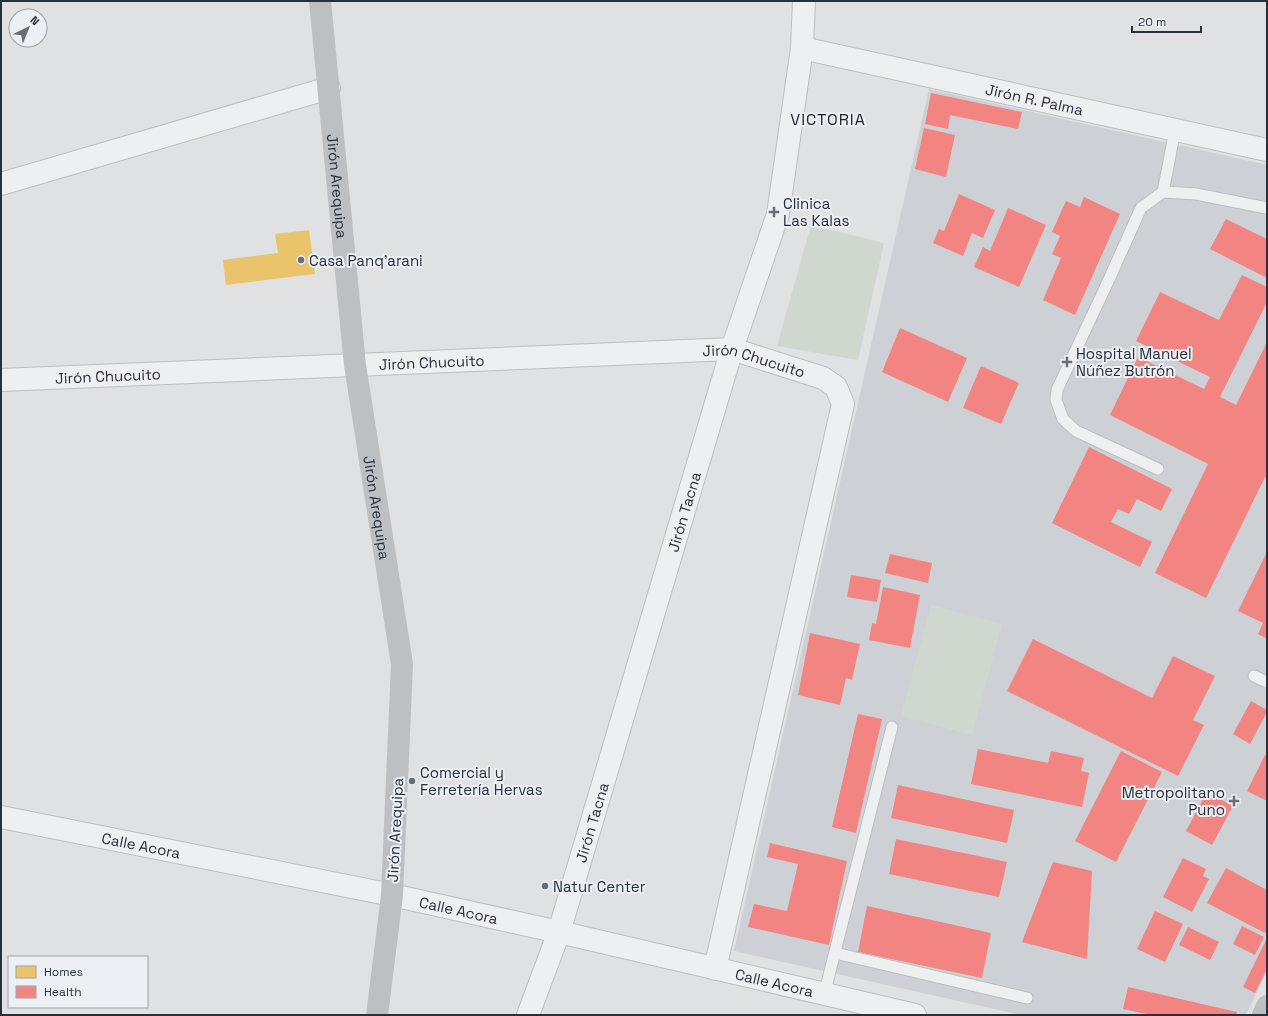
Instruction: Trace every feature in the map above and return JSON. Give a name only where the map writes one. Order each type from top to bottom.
[{"type":"street","name":"Jirón Arequipa","points":[[320,1],[355,365],[402,664],[392,895],[377,1015]]},
{"type":"street","name":"Jirón Tacna","points":[[528,1015],[559,932],[732,349],[778,214],[802,48],[804,1]]},
{"type":"street","name":"Jirón R. Palma","points":[[802,48],[1267,150]]},
{"type":"street","points":[[1,184],[329,88]]},
{"type":"street","name":"Jirón Chucuito","points":[[1,380],[732,349],[823,378],[836,387],[842,404],[715,969]]},
{"type":"street","name":"Calle Acora","points":[[1,817],[392,895],[559,932],[824,995],[891,1013],[914,1015]]},
{"type":"street","points":[[1263,1015],[1267,1006]]},
{"type":"lane","points":[[1163,192],[1175,130]]},
{"type":"lane","points":[[1158,469],[1076,431],[1063,419],[1056,400],[1057,390],[1141,208],[1163,192],[1196,194],[1267,208]]},
{"type":"lane","points":[[1254,676],[1267,682]]},
{"type":"lane","points":[[824,995],[892,727]]},
{"type":"lane","points":[[835,953],[1027,998]]},
{"type":"shaded area","name":"Hospital Manuel Núñez Butrón","points":[[929,89],[1267,165],[1267,971],[1246,1015],[1021,1015],[734,951]]},
{"type":"shaded area","points":[[811,225],[884,243],[858,360],[777,346]]},
{"type":"shaded area","points":[[931,605],[1002,624],[972,735],[901,716]]},
{"type":"building: Homes","points":[[309,230],[315,274],[226,285],[223,260],[278,253],[275,234]]},
{"type":"building: Health","points":[[931,93],[1022,112],[1018,129],[950,115],[948,129],[925,124]]},
{"type":"building: Health","points":[[924,128],[955,135],[946,177],[915,169]]},
{"type":"building: Health","points":[[959,194],[995,210],[983,238],[972,233],[963,256],[933,243],[939,229],[944,231]]},
{"type":"building: Health","points":[[1084,197],[1120,214],[1075,315],[1043,300],[1061,258],[1052,254],[1060,236],[1052,232],[1066,201],[1080,207]]},
{"type":"building: Health","points":[[1008,208],[1046,225],[1019,287],[974,267],[983,247],[990,251]]},
{"type":"building: Health","points":[[1226,219],[1267,239],[1267,278],[1210,249]]},
{"type":"building: Health","points":[[1242,275],[1267,287],[1267,302],[1220,397],[1236,405],[1267,342],[1267,478],[1265,477],[1206,598],[1155,573],[1208,464],[1110,415],[1138,357],[1204,389],[1210,377],[1136,341],[1160,292],[1219,320]]},
{"type":"building: Health","points":[[900,328],[967,358],[948,402],[882,372]]},
{"type":"building: Health","points":[[981,366],[1019,383],[1001,424],[963,408]]},
{"type":"building: Health","points":[[1089,447],[1172,489],[1161,511],[1137,499],[1129,514],[1118,509],[1111,522],[1152,542],[1140,567],[1052,523]]},
{"type":"building: Health","points":[[1267,552],[1267,639],[1258,634],[1263,623],[1238,611]]},
{"type":"building: Health","points":[[890,554],[932,563],[928,583],[885,573]]},
{"type":"building: Health","points":[[851,575],[881,580],[877,602],[847,597]]},
{"type":"building: Health","points":[[883,587],[920,595],[910,648],[869,640],[872,623],[876,624]]},
{"type":"building: Health","points":[[810,633],[860,644],[852,680],[846,678],[840,705],[798,695]]},
{"type":"building: Health","points":[[1033,639],[1152,698],[1173,656],[1215,676],[1193,720],[1204,725],[1178,776],[1007,691]]},
{"type":"building: Health","points":[[1251,701],[1267,710],[1267,712],[1250,744],[1233,734]]},
{"type":"building: Health","points":[[858,714],[882,719],[856,833],[832,827]]},
{"type":"building: Health","points":[[978,749],[1048,763],[1051,751],[1084,758],[1081,771],[1089,773],[1082,807],[971,784]]},
{"type":"building: Health","points":[[1121,751],[1162,772],[1116,862],[1075,841]]},
{"type":"building: Health","points":[[1265,755],[1267,756],[1267,801],[1247,791]]},
{"type":"building: Health","points":[[898,785],[1014,810],[1007,843],[891,818]]},
{"type":"building: Health","points":[[1207,792],[1233,806],[1212,845],[1186,831]]},
{"type":"building: Health","points":[[896,839],[1007,862],[999,897],[889,874]]},
{"type":"building: Health","points":[[770,843],[847,861],[829,945],[748,927],[754,904],[787,911],[798,864],[767,857]]},
{"type":"building: Health","points":[[1183,858],[1206,869],[1203,876],[1209,879],[1192,912],[1163,897]]},
{"type":"building: Health","points":[[1053,862],[1092,871],[1087,959],[1022,942]]},
{"type":"building: Health","points":[[1226,868],[1267,890],[1267,929],[1265,933],[1207,903]]},
{"type":"building: Health","points":[[867,906],[991,933],[982,978],[858,952]]},
{"type":"building: Health","points":[[1155,911],[1183,924],[1165,962],[1137,949]]},
{"type":"building: Health","points":[[1242,926],[1264,937],[1255,955],[1233,944]]},
{"type":"building: Health","points":[[1188,927],[1219,942],[1210,960],[1179,945]]},
{"type":"building: Health","points":[[1267,938],[1267,969],[1255,993],[1243,987]]},
{"type":"building: Health","points":[[1128,987],[1237,1012],[1236,1015],[1151,1015],[1123,1009]]},
{"type":"place","name":"Clinica Las Kalas","points":[[774,212]]},
{"type":"place","name":"Casa Panq'arani","points":[[301,260]]},
{"type":"place","name":"Hospital Manuel Núñez Butrón","points":[[1067,362]]},
{"type":"place","name":"Comercial y Ferretería Hervas","points":[[412,781]]},
{"type":"place","name":"Metropolitano Puno","points":[[1234,801]]},
{"type":"place","name":"Natur Center","points":[[545,886]]},
{"type":"district","name":"VICTORIA","points":[[828,119]]}]
